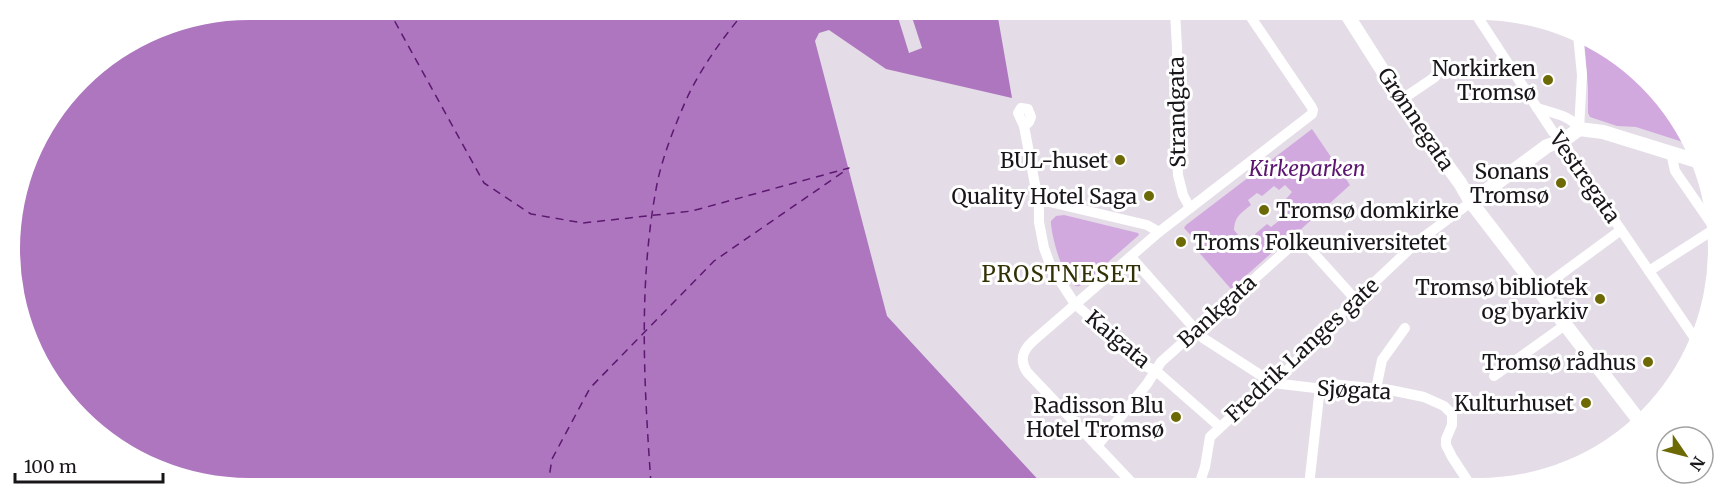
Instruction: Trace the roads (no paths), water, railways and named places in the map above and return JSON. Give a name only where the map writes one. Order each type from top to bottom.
[{"type":"street","name":"Strandgata","points":[[1174,20],[1178,175],[1182,195],[1190,208]]},
{"type":"street","points":[[1127,478],[1027,372],[1023,364],[1023,356],[1025,350],[1075,304],[1159,232],[1312,114],[1311,106],[1253,20]]},
{"type":"street","name":"Grønnegata","points":[[1350,20],[1401,100],[1471,202],[1635,415]]},
{"type":"street","name":"Vestregata","points":[[1480,20],[1553,132],[1564,140],[1572,158],[1691,333]]},
{"type":"street","points":[[1579,42],[1582,75],[1579,129]]},
{"type":"street","points":[[1401,100],[1435,77]]},
{"type":"street","points":[[1537,108],[1570,118],[1579,129],[1604,132],[1689,159]]},
{"type":"street","name":"Kaigata","points":[[1024,126],[1039,222],[1048,260],[1059,282],[1075,304],[1220,427]]},
{"type":"street","name":"Fredrik Langes gate","points":[[1201,478],[1210,437],[1258,392],[1273,383],[1296,362],[1308,345],[1417,242],[1547,147],[1564,140],[1579,129]]},
{"type":"street","points":[[1671,153],[1676,171],[1705,216]]},
{"type":"street","points":[[1037,199],[1147,225],[1159,232]]},
{"type":"street","points":[[1538,291],[1621,230]]},
{"type":"street","points":[[1649,271],[1707,232]]},
{"type":"street","name":"Bankgata","points":[[1097,446],[1147,384],[1161,362],[1300,238],[1356,300]]},
{"type":"street","name":"Sjøgata","points":[[1131,257],[1203,339],[1273,383],[1320,387],[1331,384],[1376,389],[1424,397],[1444,406],[1452,414],[1453,421],[1446,439],[1448,450],[1466,478]]},
{"type":"street","points":[[1494,376],[1565,325]]},
{"type":"street","points":[[1376,389],[1382,360],[1405,328]]},
{"type":"street","points":[[1310,478],[1320,387]]},
{"type":"place","name":"Norkirken Tromsø","points":[[1548,80]]},
{"type":"place","name":"BUL-huset","points":[[1120,160]]},
{"type":"place","name":"Sonans Tromsø","points":[[1561,183]]},
{"type":"place","name":"Quality Hotel Saga","points":[[1149,196]]},
{"type":"place","name":"Tromsø domkirke","points":[[1264,210]]},
{"type":"place","name":"Troms Folkeuniversitetet","points":[[1181,242]]},
{"type":"place","name":"Tromsø bibliotek og byarkiv","points":[[1600,299]]},
{"type":"place","name":"Tromsø rådhus","points":[[1648,362]]},
{"type":"place","name":"Kulturhuset","points":[[1586,403]]},
{"type":"place","name":"Radisson Blu Hotel Tromsø","points":[[1176,417]]},
{"type":"district","name":"PROSTNESET","points":[[1062,274]]},
{"type":"park label","name":"Kirkeparken","points":[[1307,168]]}]
